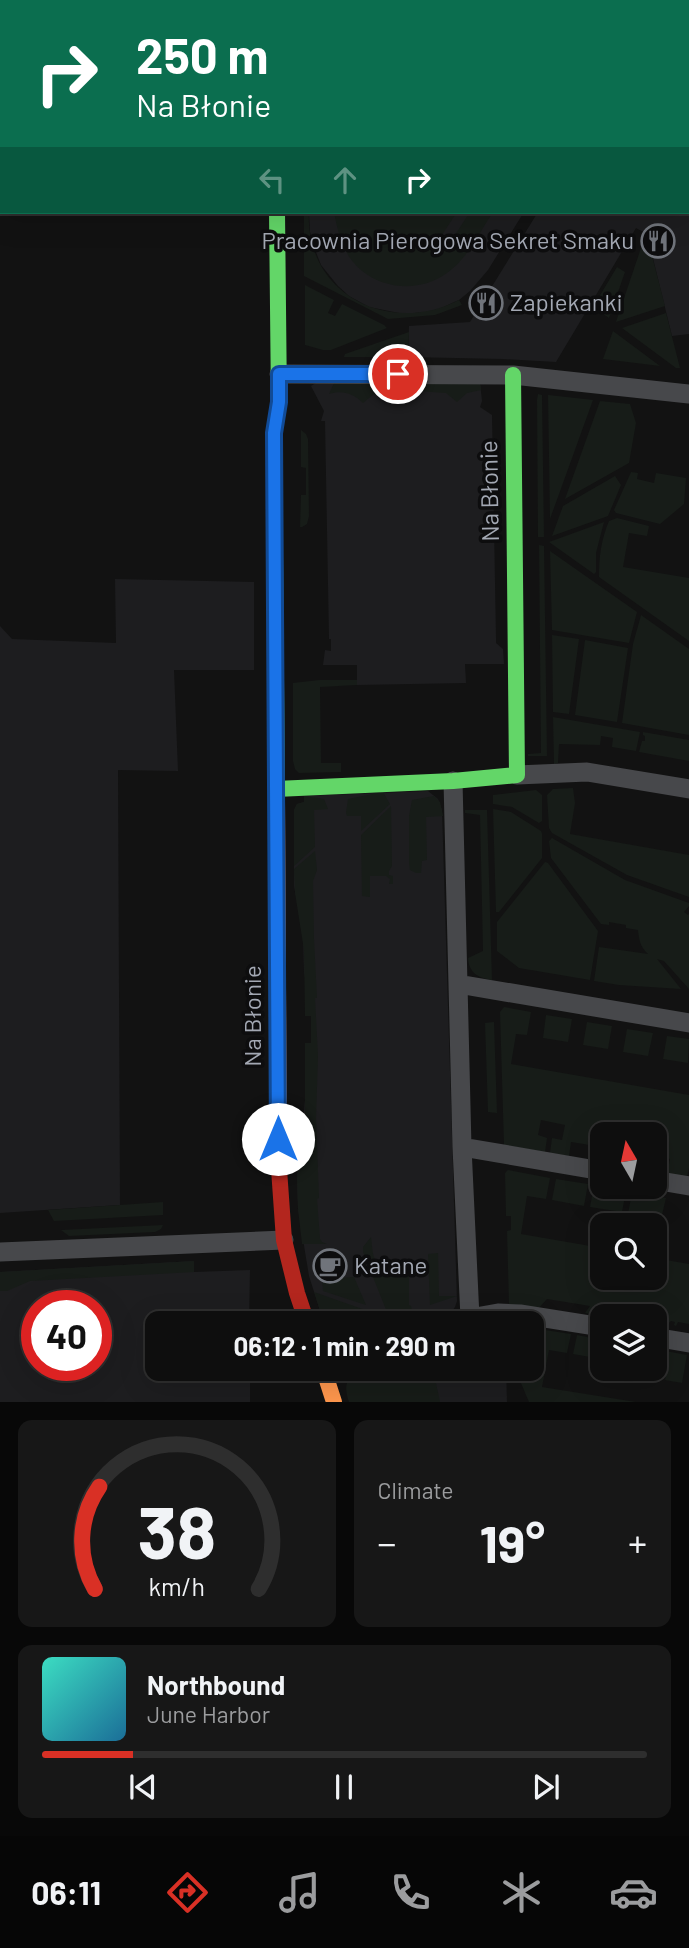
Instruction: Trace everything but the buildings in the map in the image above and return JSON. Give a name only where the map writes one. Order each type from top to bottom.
[{"type":"street","name":"Na Błonie","points":[[277,214],[279,402],[274,433],[279,1166],[284,1240],[303,1311]]},
{"type":"street","points":[[279,374],[513,375],[689,394]]},
{"type":"street","name":"Na Błonie","points":[[513,375],[517,775]]},
{"type":"street","points":[[276,789],[587,772],[689,789]]},
{"type":"street","points":[[453,781],[462,1147],[463,1311]]},
{"type":"street","points":[[458,984],[689,1023]]},
{"type":"street","points":[[462,1147],[590,1169]]},
{"type":"street","points":[[667,1182],[689,1186]]},
{"type":"street","points":[[0,1252],[284,1240]]},
{"type":"street","points":[[544,1318],[590,1325]]},
{"type":"street","points":[[667,1339],[689,1343]]},
{"type":"street","points":[[327,1381],[334,1402]]},
{"type":"shaded area","points":[[304,214],[309,214],[311,241],[321,266],[337,286],[357,301],[380,310],[406,313],[433,310],[459,300],[462,305],[435,315],[388,319],[304,276]]},
{"type":"shaded area","points":[[309,214],[523,214],[488,270],[470,291],[459,300],[439,309],[404,314],[369,307],[349,296],[321,265],[310,232]]},
{"type":"shaded area","points":[[334,214],[456,214],[442,235],[451,241],[469,214],[492,214],[467,253],[454,267],[435,280],[409,286],[382,282],[370,277],[350,258]]},
{"type":"shaded area","points":[[537,214],[689,214],[689,334],[672,336],[647,234],[636,228],[556,362],[408,357],[409,326],[470,322]]},
{"type":"shaded area","points":[[646,233],[665,306],[616,322],[643,242]]},
{"type":"shaded area","points":[[617,267],[625,272],[609,318],[593,307]]},
{"type":"shaded area","points":[[305,285],[334,300],[328,313],[335,316],[342,304],[387,328],[331,350],[305,345]]},
{"type":"shaded area","points":[[666,313],[680,368],[676,368],[622,328]]},
{"type":"shaded area","points":[[613,331],[660,366],[603,359]]},
{"type":"shaded area","points":[[409,332],[408,357],[344,357],[345,354]]},
{"type":"shaded area","points":[[316,383],[480,383],[480,407],[492,415],[496,643],[503,649],[504,664],[465,664],[466,683],[357,685],[357,665],[323,665],[325,650],[331,651],[331,639],[325,421],[321,421],[324,411],[311,386]]},
{"type":"shaded area","points":[[334,383],[403,385],[399,391],[374,394],[363,403],[347,393],[329,394]]},
{"type":"shaded area","points":[[480,383],[481,390],[467,393],[457,402],[446,393],[418,391],[418,384]]},
{"type":"shaded area","points":[[538,394],[542,395],[544,537],[538,537]]},
{"type":"shaded area","points":[[548,395],[593,400],[550,519]]},
{"type":"shaded area","points":[[600,401],[630,404],[636,423],[629,463],[565,499]]},
{"type":"shaded area","points":[[301,430],[308,439],[309,516],[307,524],[300,527],[301,495],[306,495],[306,468],[301,467]]},
{"type":"shaded area","points":[[631,472],[638,473],[637,479],[654,483],[656,473],[686,478],[684,504],[660,524],[616,513],[614,510]]},
{"type":"shaded area","points":[[615,476],[621,485],[608,516],[552,536],[563,506]]},
{"type":"shaded area","points":[[617,518],[649,526],[647,536],[629,533],[623,567],[689,578],[689,641],[599,577],[604,535],[609,521]]},
{"type":"shaded area","points":[[604,522],[594,574],[549,542]]},
{"type":"shaded area","points":[[539,545],[544,546],[547,756],[528,756],[541,753]]},
{"type":"shaded area","points":[[550,551],[637,612],[629,643],[552,630]]},
{"type":"shaded area","points":[[115,579],[254,582],[254,670],[174,670],[178,771],[118,770],[120,1205],[0,1213],[0,626],[12,639],[116,643]]},
{"type":"shaded area","points":[[641,615],[689,649],[689,735],[622,723],[633,644]]},
{"type":"shaded area","points":[[552,635],[579,639],[569,714],[553,712]]},
{"type":"shaded area","points":[[585,640],[628,648],[617,722],[575,715]]},
{"type":"shaded area","points":[[357,680],[357,685],[320,687],[321,763],[341,763],[341,772],[299,773],[293,761],[293,683]]},
{"type":"shaded area","points":[[553,717],[640,732],[636,751],[612,747],[613,738],[601,736],[600,745],[559,744],[558,763],[554,764]]},
{"type":"shaded area","points":[[643,732],[689,740],[689,761],[639,752],[642,741],[645,741]]},
{"type":"shaded area","points":[[573,788],[575,803],[570,834],[689,855],[689,897],[627,875],[552,833],[549,828],[547,795],[553,789]]},
{"type":"shaded area","points":[[536,790],[542,795],[542,821],[539,823],[512,807],[493,804],[493,795]]},
{"type":"shaded area","points":[[428,791],[438,799],[442,810],[457,1301],[452,1311],[320,1311],[309,1276],[298,1209],[297,1177],[311,1043],[303,934],[294,886],[294,810],[297,804],[304,802],[304,796]]},
{"type":"shaded area","points":[[383,792],[390,804],[361,831],[361,816],[347,816],[348,799]]},
{"type":"shaded area","points":[[304,796],[324,799],[328,809],[314,810],[315,847],[294,866],[294,810],[297,804],[304,802]]},
{"type":"shaded area","points":[[434,796],[440,802],[443,816],[426,817],[427,860],[422,861],[421,873],[416,873],[410,870],[409,863],[409,816],[412,800]]},
{"type":"shaded area","points":[[391,806],[392,866],[389,875],[393,876],[393,884],[389,884],[390,879],[386,876],[370,876],[370,897],[362,896],[361,835]]},
{"type":"shaded area","points":[[493,809],[511,812],[542,834],[542,858],[499,912],[496,912]]},
{"type":"shaded area","points":[[465,810],[487,810],[492,980],[475,974],[468,958],[483,951],[480,815],[465,813]]},
{"type":"shaded area","points":[[552,838],[625,880],[689,903],[684,912],[689,914],[689,989],[664,961],[657,959],[681,989],[594,981],[599,947],[648,954],[639,940],[638,930],[609,922],[609,925],[601,924],[551,858],[549,841]]},
{"type":"shaded area","points":[[315,851],[317,870],[313,881],[318,1056],[317,1199],[320,1239],[327,1244],[302,1244],[297,1177],[305,1114],[305,1043],[311,1043],[311,1016],[305,1016],[304,950],[294,869]]},
{"type":"shaded area","points":[[545,862],[598,931],[590,980],[519,968],[497,951],[497,922]]},
{"type":"shaded area","points":[[504,1007],[531,1012],[527,1035],[516,1034],[511,1064],[689,1095],[687,1177],[667,1174],[670,1159],[667,1158],[667,1122],[590,1122],[590,1145],[571,1142],[569,1156],[550,1153],[552,1138],[562,1140],[565,1125],[541,1120],[538,1135],[547,1138],[545,1152],[504,1145],[500,1012]]},
{"type":"shaded area","points":[[546,1015],[572,1019],[568,1042],[543,1038]]},
{"type":"shaded area","points":[[494,1022],[497,1113],[488,1112],[485,1023]]},
{"type":"shaded area","points":[[587,1022],[612,1026],[608,1049],[583,1045]]},
{"type":"shaded area","points":[[627,1029],[653,1033],[648,1056],[623,1052]]},
{"type":"shaded area","points":[[667,1036],[689,1039],[688,1063],[663,1059]]},
{"type":"shaded area","points":[[508,1170],[550,1178],[546,1199],[527,1196],[521,1234],[590,1246],[590,1290],[667,1290],[667,1260],[689,1264],[689,1324],[678,1322],[676,1326],[675,1322],[671,1321],[667,1324],[667,1304],[590,1306],[547,1299],[537,1310],[509,1305],[507,1231],[511,1230],[511,1216],[506,1216],[505,1173]]},
{"type":"shaded area","points":[[556,1179],[588,1184],[584,1206],[552,1200]]},
{"type":"shaded area","points":[[591,1199],[624,1199],[622,1212],[590,1207]]},
{"type":"shaded area","points":[[631,1199],[666,1199],[662,1213],[628,1213]]},
{"type":"shaded area","points":[[163,1202],[163,1215],[54,1221],[48,1210]]},
{"type":"shaded area","points":[[163,1225],[155,1232],[69,1236],[61,1230]]},
{"type":"shaded area","points":[[371,1237],[377,1265],[388,1275],[401,1274],[406,1270],[409,1272],[409,1305],[412,1311],[387,1311],[363,1247]]},
{"type":"shaded area","points":[[438,1253],[439,1296],[457,1296],[430,1305],[428,1254]]},
{"type":"shaded area","points":[[194,1261],[194,1272],[250,1270],[249,1311],[145,1311],[145,1381],[250,1381],[250,1402],[0,1402],[0,1272]]},
{"type":"shaded area","points":[[194,1261],[194,1272],[30,1281],[7,1291],[0,1291],[0,1272]]},
{"type":"shaded area","points":[[354,1277],[366,1305],[323,1291],[322,1279]]},
{"type":"shaded area","points":[[314,1292],[368,1311],[320,1311]]},
{"type":"shaded area","points":[[544,1330],[571,1334],[567,1353],[549,1350],[544,1376]]},
{"type":"shaded area","points":[[577,1335],[590,1338],[590,1357],[573,1354]]},
{"type":"shaded area","points":[[667,1351],[687,1355],[682,1383],[667,1380]]},
{"type":"shaded area","points":[[433,1381],[506,1381],[507,1402],[435,1402]]},
{"type":"shaded area","points":[[436,1381],[440,1402],[349,1402],[347,1383]]},
{"type":"shaded area","points":[[520,1381],[543,1381],[542,1387],[636,1402],[529,1402]]},
{"type":"traffic: fast","points":[[277,214],[279,402],[274,433],[277,800]]},
{"type":"traffic: fast","points":[[276,789],[453,781],[517,775],[513,375]]},
{"type":"traffic: slow","points":[[277,800],[279,1169]]},
{"type":"traffic: slow","points":[[327,1381],[334,1402]]},
{"type":"traffic: jam","points":[[279,1169],[284,1240],[303,1311]]},
{"type":"place","name":"Pracownia Pierogowa Sekret Smaku","points":[[658,241]]},
{"type":"place","name":"Zapiekanki","points":[[486,303]]},
{"type":"place","name":"Katane","points":[[330,1266]]},
{"type":"route","points":[[278,1139],[274,433],[279,402],[279,374],[398,374]]}]
